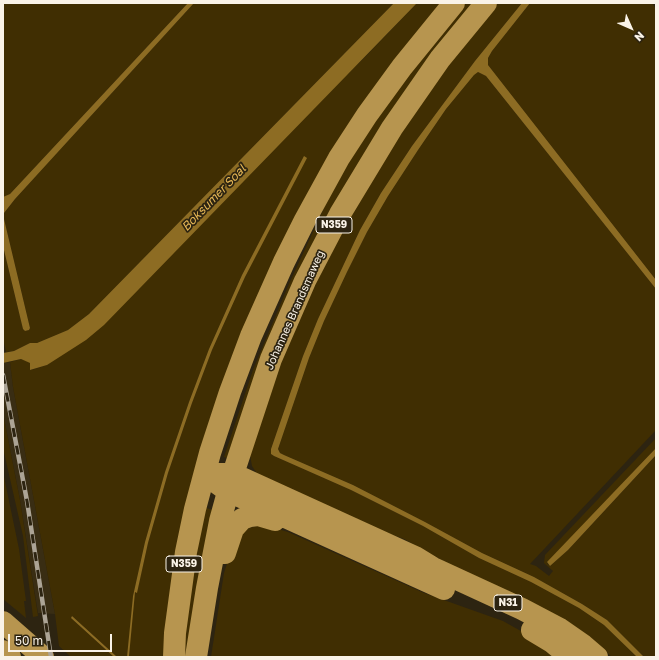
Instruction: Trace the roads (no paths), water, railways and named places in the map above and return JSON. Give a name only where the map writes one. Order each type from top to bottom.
[{"type":"highway","name":"N359","points":[[174,657],[175,633],[186,552],[205,473],[230,392],[251,336],[284,262],[333,169],[367,115],[402,67],[454,3]]},
{"type":"highway","name":"Johannes Brandsmaweg","points":[[196,657],[220,521],[230,483],[271,359],[305,281],[340,214],[392,128],[440,59],[486,3]]},
{"type":"highway","points":[[205,473],[230,483]]},
{"type":"highway","name":"N31","points":[[230,483],[301,525],[471,601],[527,628],[552,642],[570,657]]},
{"type":"highway","name":"N31","points":[[230,483],[415,557],[433,568],[522,609],[560,629],[597,657]]},
{"type":"highway","name":"N31","points":[[207,588],[222,567],[231,533],[235,525],[242,519],[258,515],[286,524],[301,525]]},
{"type":"highway","points":[[3,622],[44,657]]},
{"type":"highway","points":[[3,651],[10,657]]},
{"type":"water","points":[[188,3],[194,3],[15,199],[4,213],[4,219],[30,328],[29,330],[25,331],[23,329],[3,246],[3,197],[10,194]]},
{"type":"water","name":"Boksumer Soal","points":[[394,3],[417,3],[104,325],[86,340],[47,365],[30,370],[30,363],[21,359],[3,363],[3,353],[14,351],[30,343],[37,343],[68,330],[89,314]]},
{"type":"water","points":[[522,3],[530,3],[492,51],[488,58],[488,65],[656,280],[656,289],[486,76],[478,72],[446,109],[388,196],[367,232],[324,321],[309,358],[278,449],[280,453],[353,485],[482,553],[534,577],[582,604],[607,620],[644,657],[637,657],[604,625],[579,608],[531,582],[479,558],[423,526],[351,490],[271,454],[271,449],[303,356],[318,319],[360,230],[381,193],[412,146],[475,61]]},
{"type":"water","points":[[304,156],[307,158],[245,277],[212,350],[192,403],[168,473],[148,543],[137,593],[135,592],[129,656],[127,657],[133,596],[145,542],[165,472],[189,402],[209,349],[242,275]]},
{"type":"water","points":[[656,448],[656,455],[568,550],[550,566],[547,562]]},
{"type":"water","points":[[72,616],[117,657],[114,657],[71,618]]},
{"type":"railway","points":[[3,375],[27,501],[51,657]]}]
